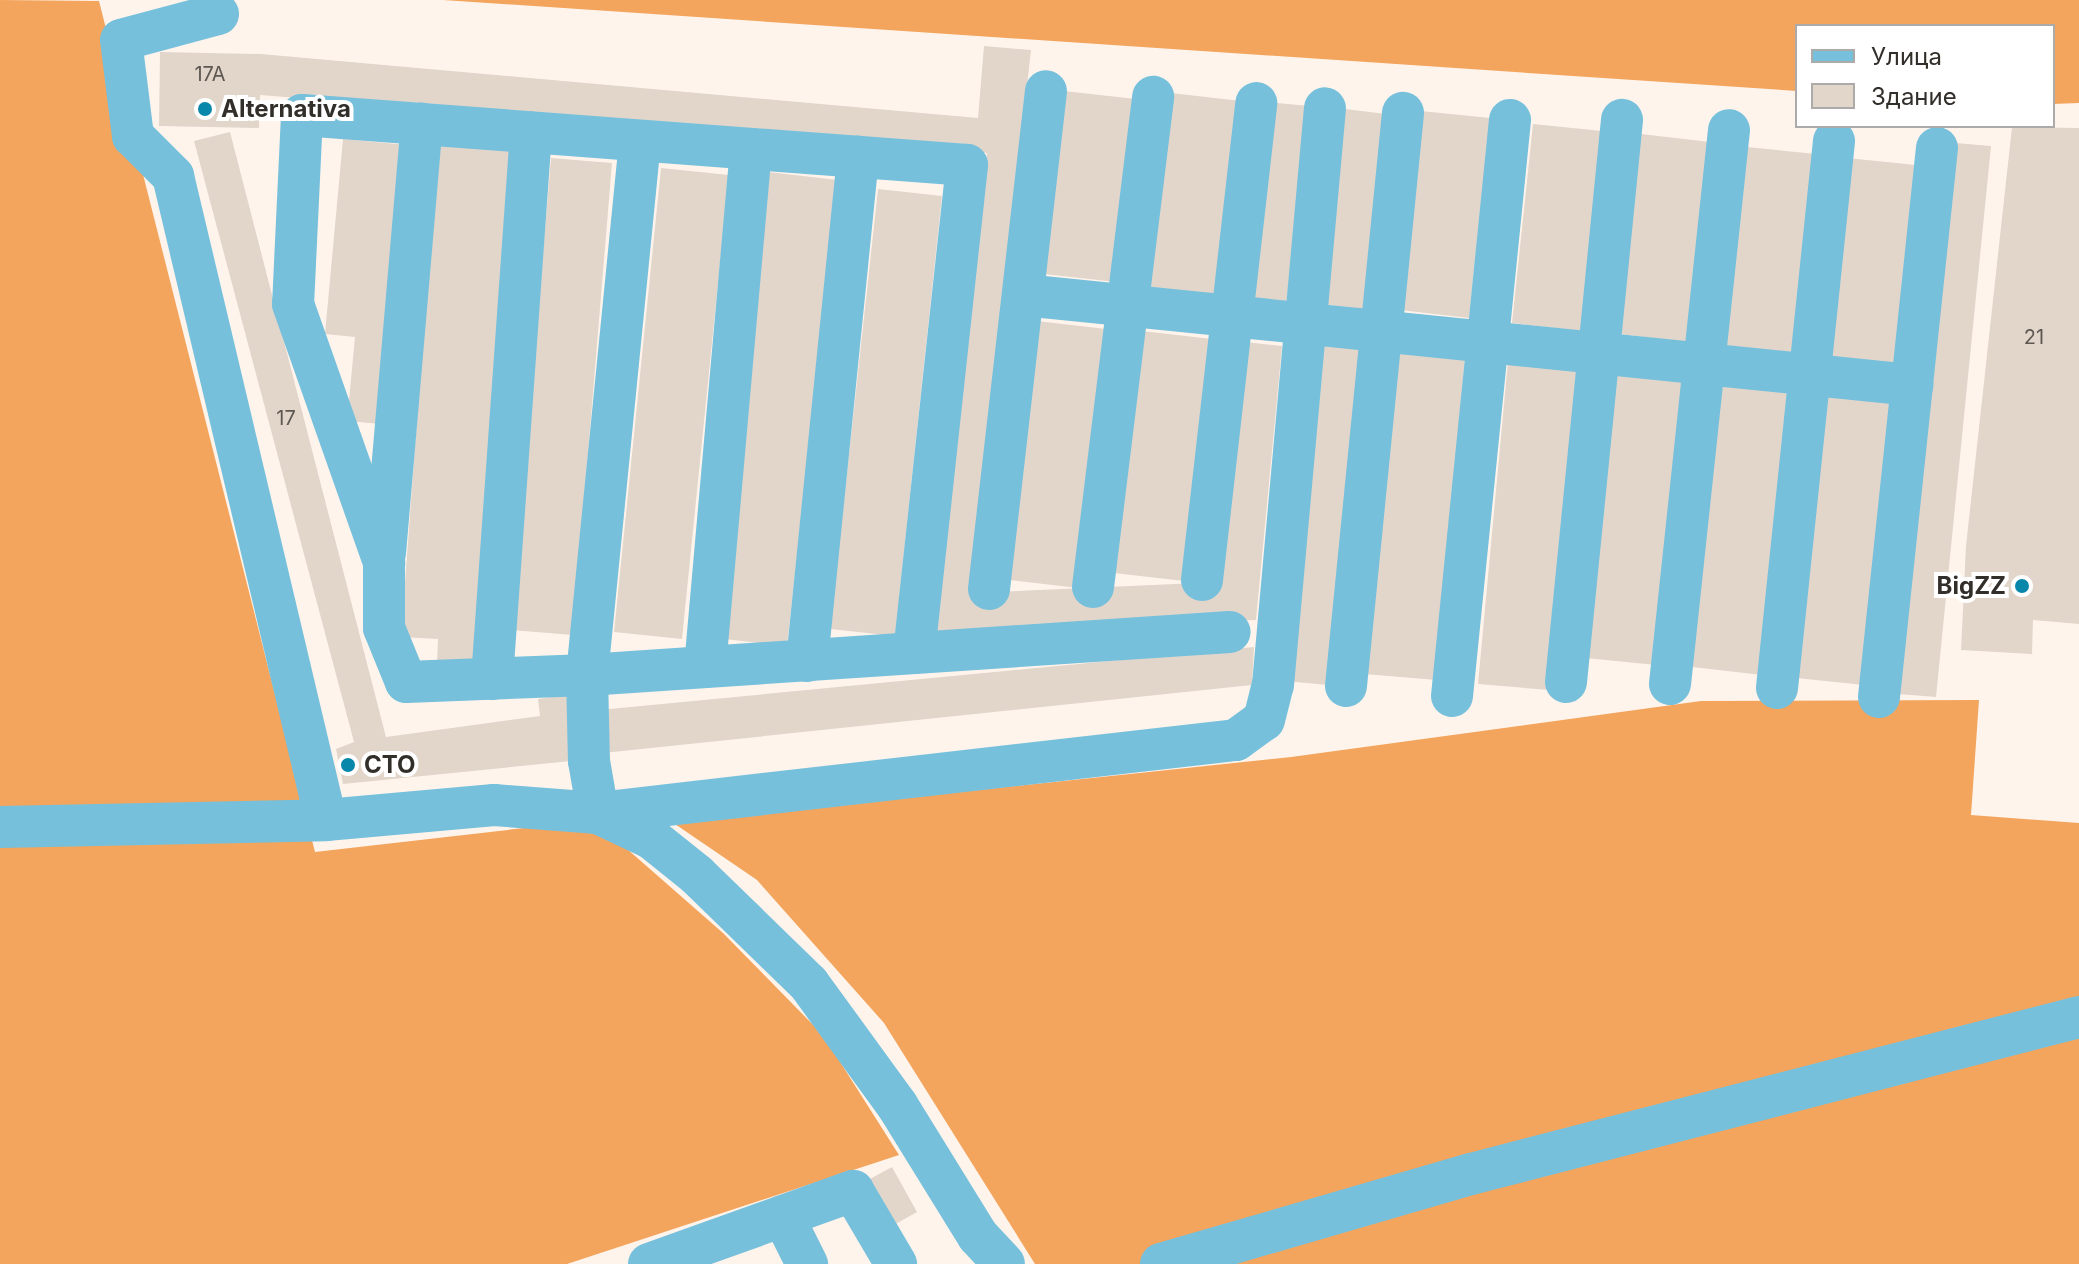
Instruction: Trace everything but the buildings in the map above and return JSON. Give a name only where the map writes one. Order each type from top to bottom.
[{"type":"street","points":[[218,14],[121,40],[133,136],[173,176],[326,820]]},
{"type":"street","points":[[989,589],[1046,91]]},
{"type":"street","points":[[1093,587],[1153,97]]},
{"type":"street","points":[[1202,580],[1256,103]]},
{"type":"street","points":[[0,827],[326,820],[494,805],[598,813],[1236,740],[1264,720],[1273,685],[1309,324],[1325,108]]},
{"type":"street","points":[[1346,686],[1403,113]]},
{"type":"street","points":[[384,563],[293,304],[302,115],[967,165],[914,653]]},
{"type":"street","points":[[1452,696],[1510,120]]},
{"type":"street","points":[[1566,682],[1622,120]]},
{"type":"street","points":[[422,124],[384,563],[384,628],[406,682],[587,675],[1230,632]]},
{"type":"street","points":[[1670,684],[1729,130]]},
{"type":"street","points":[[492,679],[531,132]]},
{"type":"street","points":[[598,813],[589,761],[587,675],[640,141]]},
{"type":"street","points":[[1777,688],[1834,141]]},
{"type":"street","points":[[1879,697],[1937,148]]},
{"type":"street","points":[[705,667],[751,149]]},
{"type":"street","points":[[807,661],[858,157]]},
{"type":"street","points":[[1023,295],[1912,385]]},
{"type":"street","points":[[598,813],[651,838],[697,875],[809,984],[897,1105],[978,1236],[1004,1264]]},
{"type":"street","points":[[1161,1264],[1471,1174],[2079,1017]]},
{"type":"street","points":[[649,1264],[853,1191],[896,1264]]},
{"type":"street","points":[[783,1216],[807,1264]]},
{"type":"shaded area","points":[[0,0],[99,1],[315,852],[594,820],[723,933],[823,1035],[899,1155],[567,1264],[0,1264]]},
{"type":"shaded area","points":[[443,0],[2079,0],[2079,103],[2055,104],[2055,24],[1795,24],[1795,91]]},
{"type":"shaded area","points":[[1979,700],[1971,815],[2079,823],[2079,1264],[1035,1264],[884,1023],[757,880],[672,822],[1291,757],[1701,701]]},
{"type":"place","name":"Alternativa","points":[[205,109]]},
{"type":"place","name":"BigZZ","points":[[2022,586]]},
{"type":"place","name":"СТО","points":[[348,765]]}]
